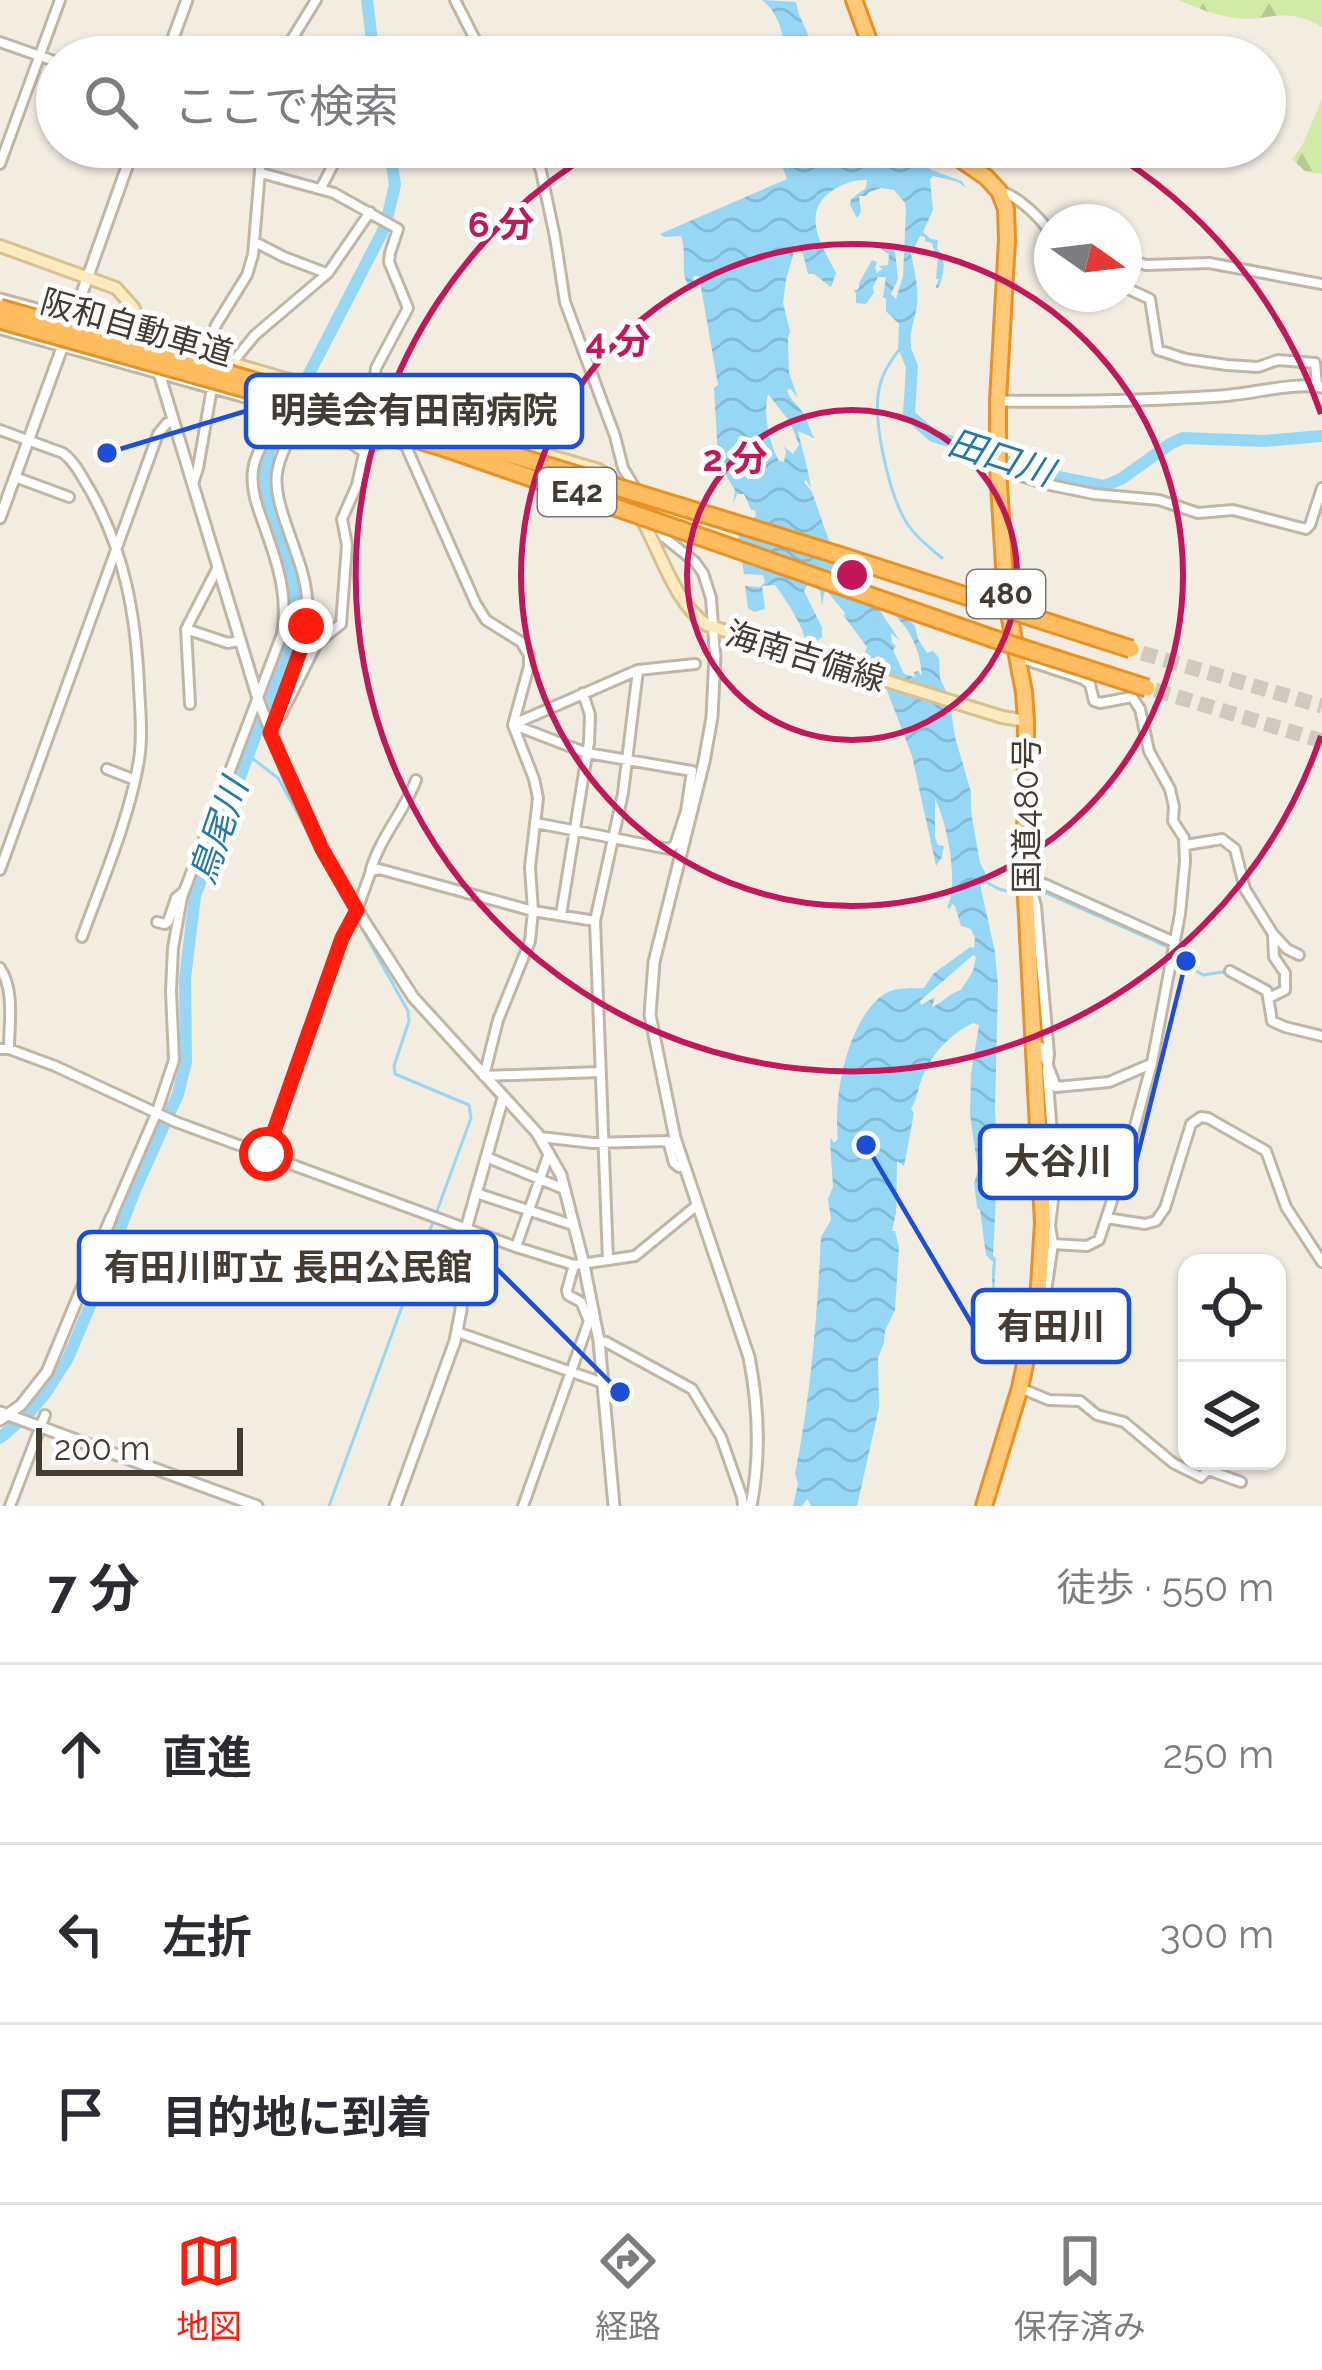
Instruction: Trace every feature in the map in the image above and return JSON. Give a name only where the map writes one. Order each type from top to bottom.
[{"type":"highway","points":[[854,0],[867,36]]},
{"type":"highway","points":[[974,168],[999,191]]},
{"type":"highway","name":"国道480号","points":[[984,1506],[1020,1388],[1038,1302],[1047,1224],[1027,879],[1026,721],[1006,598],[998,461],[1007,241],[1006,209],[999,191]]},
{"type":"highway","name":"阪和自動車道","points":[[0,308],[519,457],[1131,649]]},
{"type":"highway","name":"阪和自動車道","points":[[0,324],[288,400],[443,447],[1147,688]]},
{"type":"main road","points":[[0,246],[116,288],[148,339]]},
{"type":"main road","name":"海南吉備線","points":[[148,339],[606,474],[631,501],[686,605],[701,621],[1026,721]]},
{"type":"street","points":[[46,36],[60,0]]},
{"type":"street","points":[[174,36],[187,0]]},
{"type":"street","points":[[294,36],[316,0]]},
{"type":"street","points":[[455,0],[473,36]]},
{"type":"street","points":[[0,42],[36,55]]},
{"type":"street","points":[[0,164],[36,64]]},
{"type":"street","points":[[0,518],[126,168]]},
{"type":"street","points":[[192,485],[212,388],[216,325],[247,275],[261,168]]},
{"type":"street","points":[[321,188],[331,168]]},
{"type":"street","points":[[538,168],[565,302],[623,468],[664,537],[699,567],[717,629],[712,717],[653,962],[650,1000],[660,1072],[683,1166],[749,1357],[759,1442],[747,1506]]},
{"type":"street","points":[[261,173],[321,188],[397,228],[389,262],[409,308],[375,376],[476,604],[490,624],[528,650],[530,666],[513,724],[538,797],[530,867],[530,941],[498,1020],[484,1076]]},
{"type":"street","points":[[999,191],[1007,192],[1034,215]]},
{"type":"street","points":[[232,363],[255,335],[328,273],[370,212]]},
{"type":"street","points":[[255,242],[328,273]]},
{"type":"street","points":[[1142,264],[1209,263],[1322,284]]},
{"type":"street","points":[[998,401],[1148,401],[1320,386],[1315,363],[1278,360],[1258,367],[1227,365],[1158,350],[1150,299],[1142,295]]},
{"type":"street","points":[[0,298],[148,339],[238,641],[270,732],[322,849],[413,997],[540,1137],[565,1190],[598,1341],[614,1506]]},
{"type":"street","points":[[0,324],[279,410],[253,476],[283,583],[285,608],[280,640],[183,892],[173,948],[174,1060],[157,1115],[46,1372],[21,1405],[6,1416]]},
{"type":"street","points":[[270,732],[302,646],[307,613],[305,584],[280,502],[277,475],[283,454],[302,416],[405,444]]},
{"type":"street","points":[[313,416],[364,452]]},
{"type":"street","points":[[0,870],[158,434],[173,422]]},
{"type":"street","points":[[0,430],[70,459],[118,550],[130,592],[141,737],[135,780],[82,937]]},
{"type":"street","points":[[270,732],[317,643],[341,624],[346,545],[342,519],[357,485],[365,449],[388,439]]},
{"type":"street","points":[[998,461],[1050,485],[1159,500],[1198,513],[1233,510],[1306,529],[1322,488]]},
{"type":"street","points":[[15,477],[69,497]]},
{"type":"street","points":[[190,704],[186,629],[217,568]]},
{"type":"street","points":[[186,629],[228,643],[238,641]]},
{"type":"street","points":[[1018,657],[1090,683],[1094,701],[1132,697],[1140,709],[1149,751],[1170,789],[1173,820],[1185,844],[1180,914],[1152,1063],[1099,1240],[1053,1244]]},
{"type":"street","points":[[513,724],[638,670],[695,664]]},
{"type":"street","points":[[608,1260],[595,921],[628,760],[638,670]]},
{"type":"street","points":[[561,915],[591,721],[584,693]]},
{"type":"street","points":[[513,724],[587,753],[692,771],[689,813],[673,848],[536,823]]},
{"type":"street","points":[[107,769],[135,780]]},
{"type":"street","points":[[266,1154],[379,845],[416,780]]},
{"type":"street","points":[[1185,844],[1222,838],[1235,849],[1245,889],[1273,934],[1300,955]]},
{"type":"street","points":[[369,874],[379,869],[532,911],[595,921]]},
{"type":"street","points":[[1027,879],[1174,942]]},
{"type":"street","points":[[1027,879],[1036,906],[1053,1200],[1047,1224],[1053,1244],[1045,1298],[1038,1302]]},
{"type":"street","points":[[158,922],[168,922],[183,892]]},
{"type":"street","points":[[1269,998],[1286,985],[1285,973],[1274,957],[1273,934]]},
{"type":"street","points":[[0,968],[10,996],[4,1049],[55,1066],[176,1123],[516,1247],[579,1265],[635,1256],[696,1206]]},
{"type":"street","points":[[1230,970],[1264,988],[1272,1021],[1322,1036]]},
{"type":"street","points":[[1036,1044],[1056,1087],[1108,1082],[1152,1063]]},
{"type":"street","points":[[484,1076],[600,1072]]},
{"type":"street","points":[[395,1506],[457,1332],[460,1254],[503,1098]]},
{"type":"street","points":[[1106,1218],[1145,1224],[1156,1221],[1166,1208],[1188,1130],[1195,1120],[1208,1118],[1266,1151],[1286,1208],[1322,1262]]},
{"type":"street","points":[[540,1137],[602,1143],[668,1141],[676,1166],[683,1166]]},
{"type":"street","points":[[516,1247],[549,1152]]},
{"type":"street","points":[[486,1157],[565,1190]]},
{"type":"street","points":[[476,1193],[574,1226]]},
{"type":"street","points":[[579,1265],[568,1295],[580,1302],[592,1320]]},
{"type":"street","points":[[523,1506],[592,1320]]},
{"type":"street","points":[[457,1332],[603,1383]]},
{"type":"street","points":[[598,1341],[692,1389],[721,1437],[747,1506]]},
{"type":"street","points":[[1020,1388],[1049,1400],[1080,1401],[1097,1415],[1124,1422],[1150,1446],[1201,1477],[1208,1470],[1241,1482]]},
{"type":"street","points":[[6,1416],[41,1422],[257,1506]]},
{"type":"street","points":[[10,1506],[41,1422]]},
{"type":"green space","points":[[1178,0],[1322,0],[1322,27],[1286,15],[1228,17]]},
{"type":"green space","points":[[1322,99],[1322,174],[1306,172],[1292,159]]},
{"type":"water","points":[[762,0],[796,2],[809,36],[782,36]]},
{"type":"water","points":[[783,168],[929,168],[962,181],[966,188],[958,182],[930,179],[933,210],[923,232],[938,240],[944,267],[935,289],[938,258],[932,243],[920,236],[911,254],[917,292],[909,348],[913,360],[898,350],[899,324],[886,311],[883,297],[886,277],[878,277],[866,304],[856,303],[853,289],[859,288],[872,260],[877,262],[877,273],[882,269],[879,266],[888,265],[889,254],[881,249],[886,245],[895,251],[898,279],[891,294],[896,299],[903,276],[906,210],[894,190],[881,188],[859,196],[857,218],[851,199],[866,188],[867,180],[847,183],[829,193],[815,222],[836,273],[831,287],[808,274],[796,244],[783,303],[790,331],[789,373],[798,398],[790,388],[787,391],[814,438],[798,431],[811,488],[804,482],[829,541],[840,562],[862,584],[906,610],[927,653],[933,651],[939,658],[940,678],[971,792],[998,985],[996,1258],[991,1311],[981,1324],[989,1298],[990,1307],[991,1302],[993,1262],[986,1255],[974,1183],[978,1170],[970,1115],[971,1074],[979,1025],[973,1023],[948,1040],[930,1062],[911,1109],[904,1166],[897,1161],[892,1231],[899,1248],[895,1310],[878,1358],[879,1408],[857,1506],[811,1506],[807,1499],[802,1506],[793,1506],[821,1237],[831,1220],[830,1142],[838,1139],[840,1083],[858,1026],[879,998],[895,990],[924,988],[933,974],[974,948],[975,938],[971,929],[961,926],[955,906],[947,907],[952,868],[939,808],[935,799],[935,837],[944,846],[936,866],[912,756],[886,688],[871,674],[867,647],[845,613],[825,589],[822,605],[820,591],[807,586],[804,591],[822,627],[822,637],[811,646],[775,585],[762,586],[765,609],[754,612],[748,608],[745,586],[760,587],[765,582],[763,575],[744,574],[737,528],[756,516],[755,510],[744,494],[737,494],[733,504],[735,490],[724,472],[719,474],[714,388],[718,385],[699,276],[694,276],[691,291],[681,236],[660,234],[787,179]],"holes":[[[768,394],[790,422],[799,445],[793,454],[783,446],[784,462],[779,461],[770,437]],[[875,603],[909,633],[922,676],[918,671],[915,677],[904,674],[891,633],[900,641]],[[973,955],[973,971],[961,990],[932,1007],[935,997],[921,1005]]]},
{"type":"waterway","name":"鳥尾川","points":[[367,0],[371,36]]},
{"type":"waterway","name":"鳥尾川","points":[[0,1438],[45,1394],[68,1358],[178,1094],[186,1062],[185,978],[195,896],[291,642],[293,582],[263,483],[269,451],[385,227],[395,185],[392,168]]},
{"type":"waterway","name":"田口川","points":[[905,349],[912,367],[909,415],[933,436],[1028,471],[1104,486],[1183,438],[1264,441],[1322,436]]},
{"type":"waterway","points":[[898,351],[883,376],[878,399],[883,457],[908,525],[942,558]]},
{"type":"waterway","points":[[248,755],[278,778],[314,843]]},
{"type":"waterway","points":[[984,881],[1015,893]]},
{"type":"waterway","points":[[1039,890],[1170,948]]},
{"type":"waterway","points":[[329,1506],[471,1118],[469,1105],[395,1074],[408,1011],[357,920]]},
{"type":"waterway","points":[[1178,952],[1203,975],[1223,972],[1251,986]]},
{"type":"tunnel","points":[[1142,653],[1322,706]]},
{"type":"tunnel","points":[[1155,690],[1322,741]]},
{"type":"place","name":"明美会有田南病院","points":[[107,453]]},
{"type":"place","name":"大谷川","points":[[1186,961]]},
{"type":"place","name":"有田川","points":[[866,1145]]},
{"type":"place","name":"有田川町立 長田公民館","points":[[620,1392]]},
{"type":"route","points":[[266,1154],[342,938],[357,910],[322,849],[270,733],[306,626]]}]
